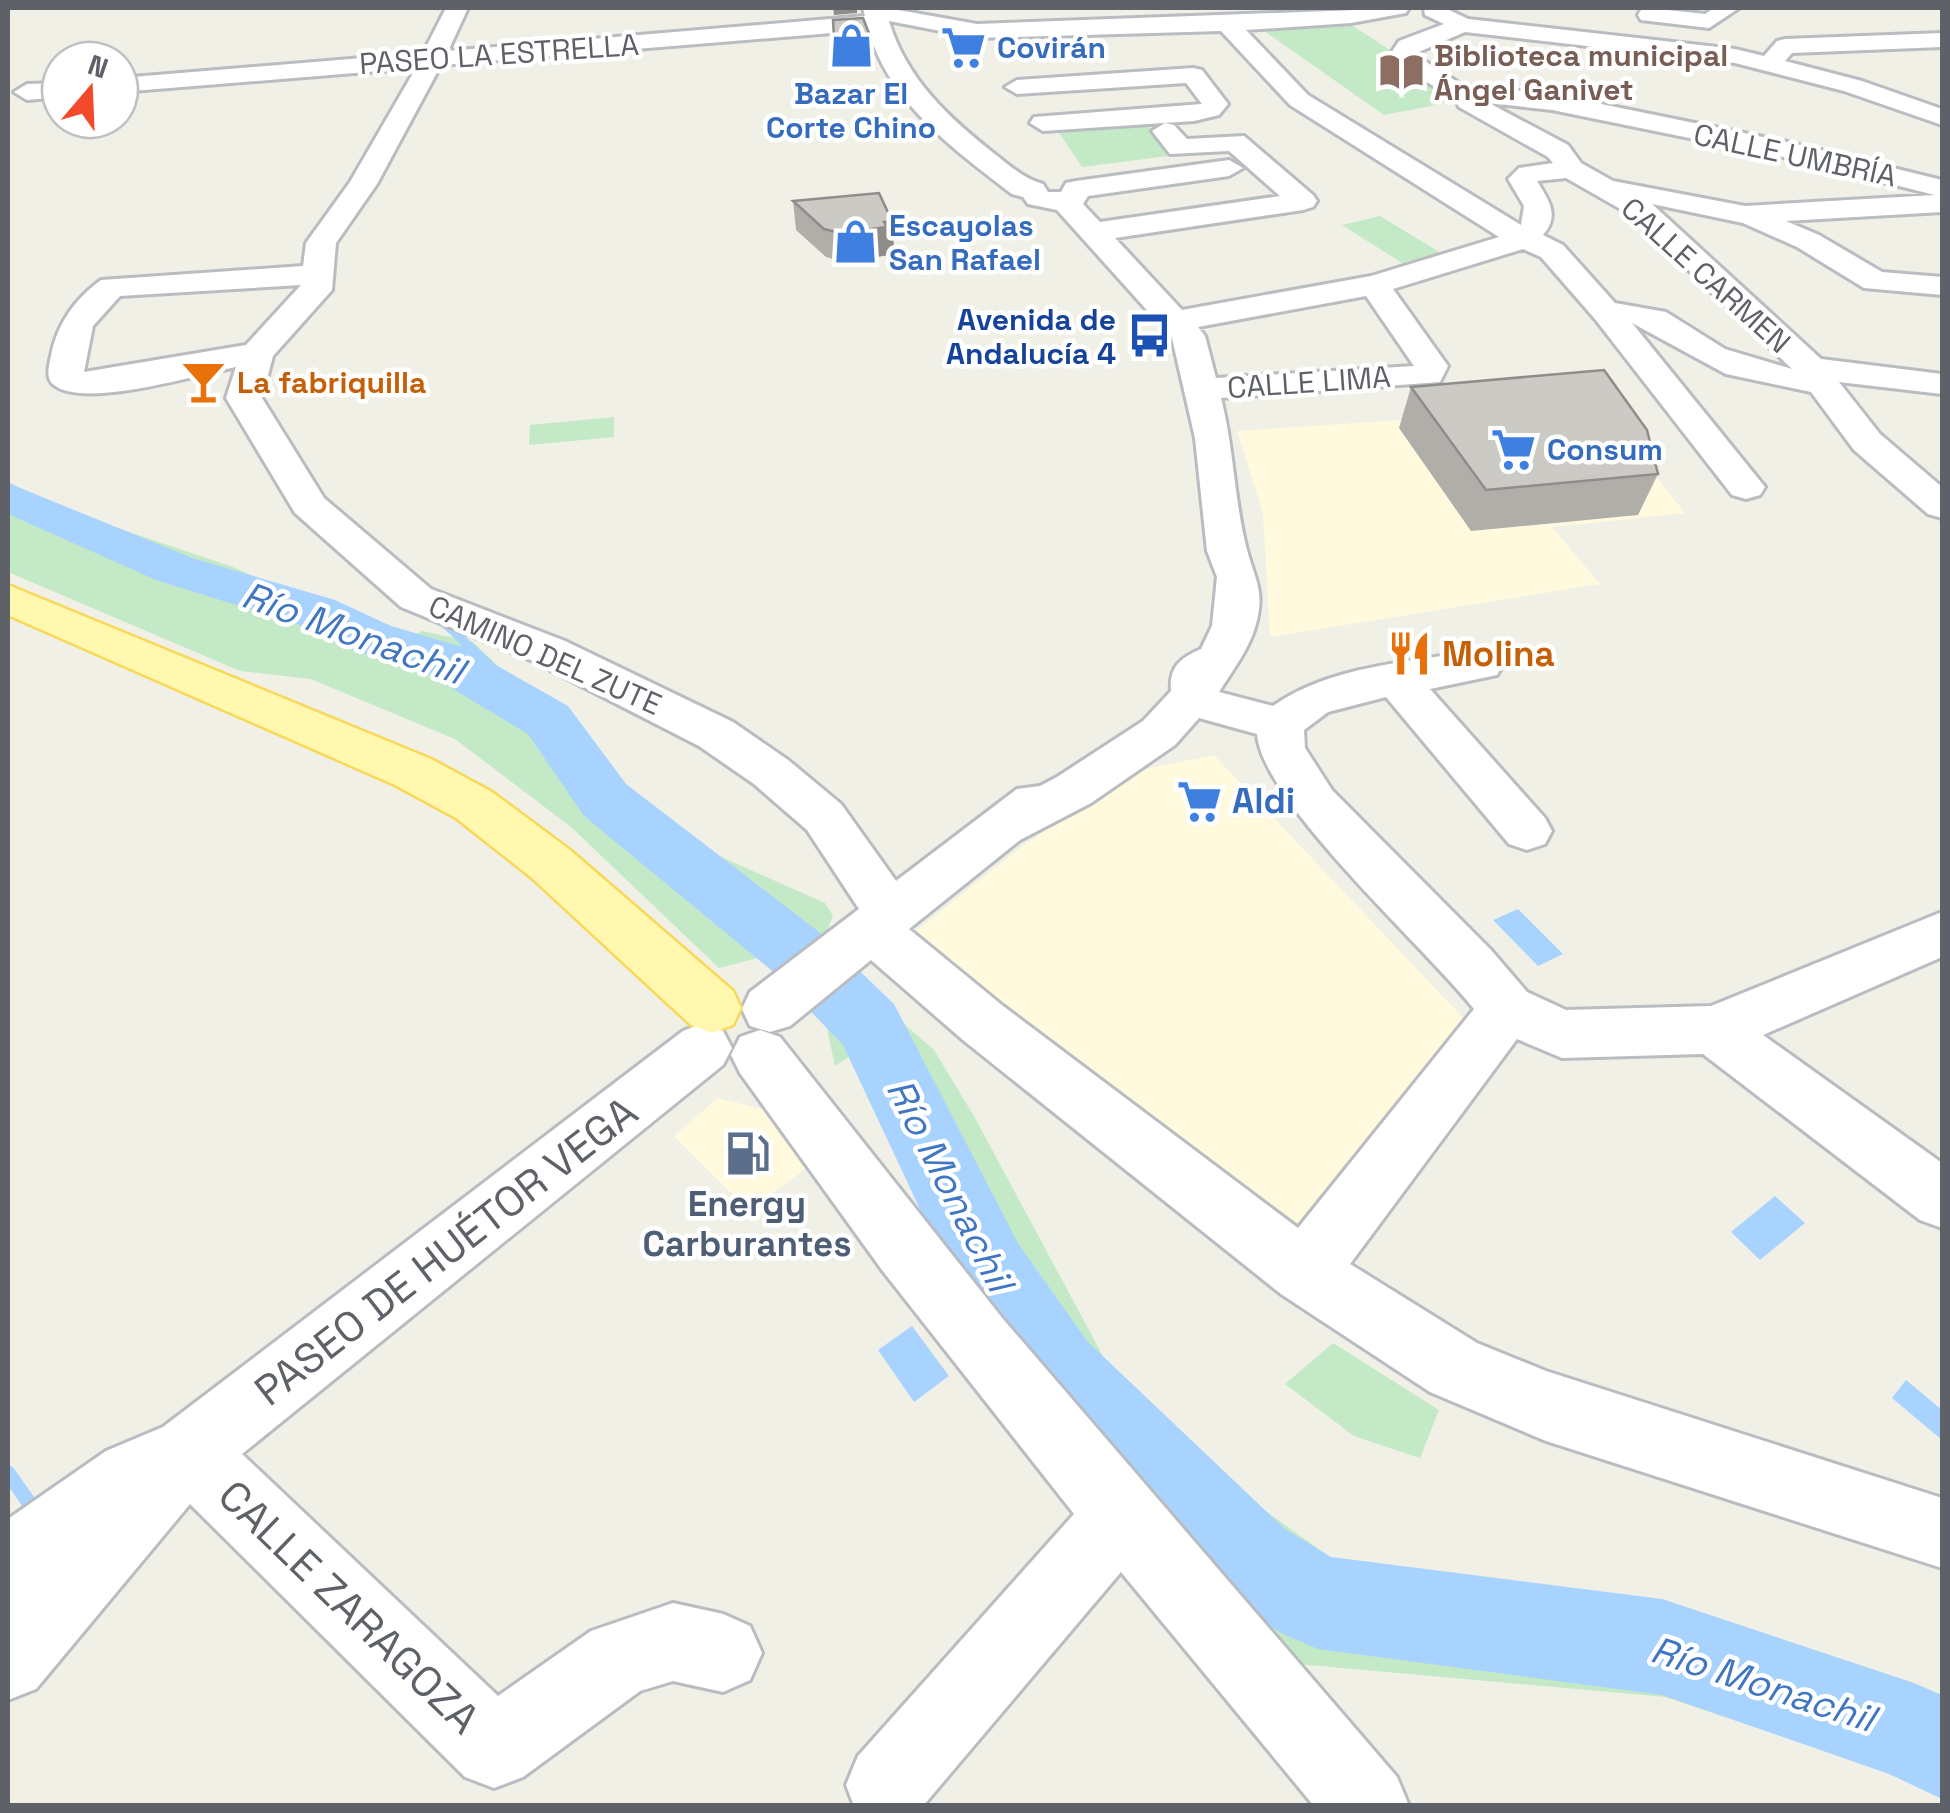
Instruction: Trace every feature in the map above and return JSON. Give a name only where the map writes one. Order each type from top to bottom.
[{"type":"main road","points":[[8,600],[413,772],[474,806],[749,1021]]},
{"type":"street","name":"CAMINO DEL ZUTE","points":[[457,8],[363,184],[322,243],[316,290],[258,353],[244,398],[309,505],[416,598],[550,651],[716,734],[772,772],[824,817],[870,928],[983,1023],[1304,1272],[1454,1368],[1546,1406],[1939,1532]]},
{"type":"street","name":"PASEO LA ESTRELLA","points":[[140,84],[880,15],[977,32],[1062,18],[1228,25],[1351,16],[1389,8]]},
{"type":"street","points":[[1423,8],[1463,25],[1612,18],[1709,21],[1728,8]]},
{"type":"street","points":[[880,15],[903,80],[943,126],[1022,188],[1059,188],[1260,164]]},
{"type":"street","points":[[1520,23],[1771,64],[1854,86],[1942,118]]},
{"type":"street","points":[[1228,25],[1299,100],[1512,243],[1552,252],[1606,312],[1746,487]]},
{"type":"street","name":"CALLE CARMEN","points":[[1463,25],[1407,46],[1401,56],[1456,92],[1470,95],[1468,102],[1558,151],[1585,177],[1641,210],[1815,375],[1867,442],[1942,506]]},
{"type":"street","points":[[977,32],[1002,73],[1040,108],[1044,133]]},
{"type":"street","points":[[1771,64],[1785,46],[1942,40]]},
{"type":"street","points":[[1732,88],[1735,56]]},
{"type":"street","points":[[1002,73],[1193,75],[1215,104],[1210,110],[1194,113],[1044,133],[1033,128],[1024,116],[1014,114]]},
{"type":"street","points":[[26,92],[40,91]]},
{"type":"street","name":"CALLE UMBRÍA","points":[[1470,95],[1552,102],[1784,149],[1938,204]]},
{"type":"street","points":[[1898,136],[1906,104]]},
{"type":"street","points":[[1096,232],[1303,201],[1234,142],[1180,148],[1151,116]]},
{"type":"street","points":[[943,126],[978,120]]},
{"type":"street","points":[[1175,320],[1374,284],[1512,243],[1538,223],[1538,206],[1522,178],[1529,174],[1585,177],[1745,215],[1808,241],[1875,280],[1942,286]]},
{"type":"street","points":[[1059,188],[1188,336],[1213,438],[1227,551],[1238,576],[1234,626],[1189,654],[1146,728]]},
{"type":"street","points":[[1745,215],[1938,204]]},
{"type":"street","points":[[258,353],[87,385],[66,378],[66,354],[90,302],[112,287],[316,275]]},
{"type":"street","name":"CALLE LIMA","points":[[1201,389],[1428,375],[1431,366],[1374,284]]},
{"type":"street","points":[[1606,312],[1656,317],[1712,356],[1792,381],[1815,375],[1942,384]]},
{"type":"street","points":[[1146,728],[1194,695],[1214,636]]},
{"type":"street","points":[[1214,636],[1219,674],[1260,718],[1315,803],[1472,966],[1507,1009],[1562,1034],[1713,1030],[1860,972],[1942,933]]},
{"type":"street","points":[[1146,728],[1260,718],[1396,680],[1481,665]]},
{"type":"street","points":[[1396,680],[1527,832]]},
{"type":"street","points":[[1194,695],[1202,703],[1260,718]]},
{"type":"street","name":"PASEO DE HUÉTOR VEGA","points":[[8,1661],[188,1452],[870,928],[1008,825],[1074,790],[1146,728]]},
{"type":"street","points":[[1304,1272],[1507,1009]]},
{"type":"street","points":[[749,1021],[897,1237],[1122,1514],[1368,1806]]},
{"type":"street","points":[[1713,1030],[1942,1199]]},
{"type":"street","name":"PASEO DE HUÉTOR VEGA","points":[[8,1564],[131,1476],[188,1452]]},
{"type":"street","name":"CALLE ZARAGOZA","points":[[188,1452],[494,1748],[619,1659],[673,1642],[724,1653]]},
{"type":"street","points":[[887,1784],[1122,1514]]},
{"type":"shaded area","points":[[1595,400],[1685,513],[1552,527],[1600,584],[1270,637],[1263,513],[1237,431],[1416,419]]},
{"type":"shaded area","points":[[1214,755],[1468,1023],[1312,1226],[1296,1227],[912,934],[1020,848],[1127,773]]},
{"type":"shaded area","name":"Energy Carburantes","points":[[718,1098],[766,1110],[810,1166],[748,1210],[674,1136]]},
{"type":"green space","points":[[1344,21],[1462,100],[1384,115],[1257,26]]},
{"type":"green space","points":[[1144,120],[1176,155],[1082,167],[1058,131]]},
{"type":"green space","points":[[1380,216],[1441,253],[1402,263],[1342,225]]},
{"type":"green space","points":[[614,417],[614,437],[529,445],[530,425]]},
{"type":"green space","points":[[8,482],[70,512],[233,567],[403,642],[422,631],[473,642],[650,813],[710,852],[825,903],[833,916],[823,941],[719,968],[571,827],[455,739],[311,679],[240,671],[8,572]]},
{"type":"green space","points":[[861,986],[934,1050],[974,1116],[1105,1360],[1242,1494],[1331,1558],[1687,1628],[1922,1706],[1942,1717],[1942,1797],[1877,1768],[1665,1697],[1298,1664],[1189,1543],[1040,1362],[1022,1306],[929,1125],[864,1047],[835,1066],[825,1019]]},
{"type":"green space","points":[[1333,1343],[1439,1410],[1420,1458],[1354,1436],[1285,1384]]},
{"type":"water","points":[[1518,909],[1563,954],[1538,966],[1493,920]]},
{"type":"water","points":[[1775,1196],[1805,1223],[1760,1260],[1731,1232]]},
{"type":"water","points":[[912,1326],[949,1376],[914,1402],[878,1350]]},
{"type":"water","points":[[1906,1380],[1942,1410],[1942,1440],[1892,1398]]},
{"type":"building","points":[[863,18],[870,36],[834,38],[833,20]]},
{"type":"building","points":[[879,193],[892,221],[884,222],[887,227],[840,233],[824,229],[793,201]]},
{"type":"building","points":[[1604,370],[1647,430],[1658,474],[1486,490],[1411,387]]},
{"type":"waterway","name":"Río Monachil","points":[[8,497],[174,569],[316,612],[372,638],[447,661],[548,720],[605,800],[795,951],[869,1025],[991,1273],[1058,1372],[1252,1562],[1318,1602],[1662,1647],[1914,1733],[1942,1749]]},
{"type":"waterway","points":[[438,617],[548,720]]},
{"type":"waterway","points":[[447,661],[468,646]]},
{"type":"waterway","points":[[8,1473],[37,1514]]},
{"type":"place","name":"Bazar El Corte Chino","points":[[851,46]]},
{"type":"place","name":"Covirán","points":[[964,47]]},
{"type":"place","name":"Biblioteca municipal Ángel Ganivet","points":[[1401,72]]},
{"type":"place","name":"Escayolas San Rafael","points":[[856,242]]},
{"type":"place","name":"Avenida de Andalucía 4","points":[[1149,336]]},
{"type":"place","name":"La fabriquilla","points":[[204,382]]},
{"type":"place","name":"Consum","points":[[1514,449]]},
{"type":"place","name":"Molina","points":[[1409,654]]},
{"type":"place","name":"Aldi","points":[[1199,801]]},
{"type":"place","name":"Energy Carburantes","points":[[747,1154]]}]
